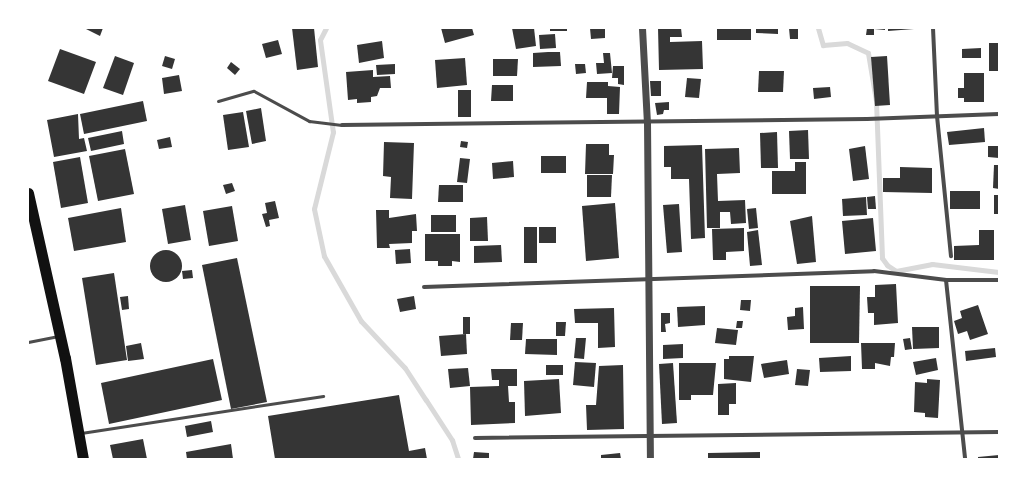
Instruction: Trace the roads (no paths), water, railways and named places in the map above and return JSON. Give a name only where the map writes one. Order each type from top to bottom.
[{"type":"highway","points":[[28,193],[31,219],[60,336],[83,459]]},
{"type":"street","points":[[642,28],[647,122],[650,459]]},
{"type":"street","points":[[933,28],[937,116],[951,256]]},
{"type":"street","points":[[342,125],[867,119],[999,114]]},
{"type":"street","points":[[424,287],[874,271],[946,280],[999,280]]},
{"type":"street","points":[[946,280],[965,459]]},
{"type":"street","points":[[474,438],[999,432]]},
{"type":"lane","points":[[218,101],[254,91],[309,121],[342,125]]},
{"type":"lane","points":[[28,342],[60,336]]},
{"type":"lane","points":[[79,433],[323,396]]},
{"type":"waterway","points":[[326,28],[320,40],[333,132],[314,209],[324,256],[361,321],[405,368],[452,440],[458,459]]},
{"type":"waterway","points":[[818,28],[823,45],[847,43],[868,53],[876,101],[882,258],[887,265],[896,271],[932,264],[999,272]]}]
